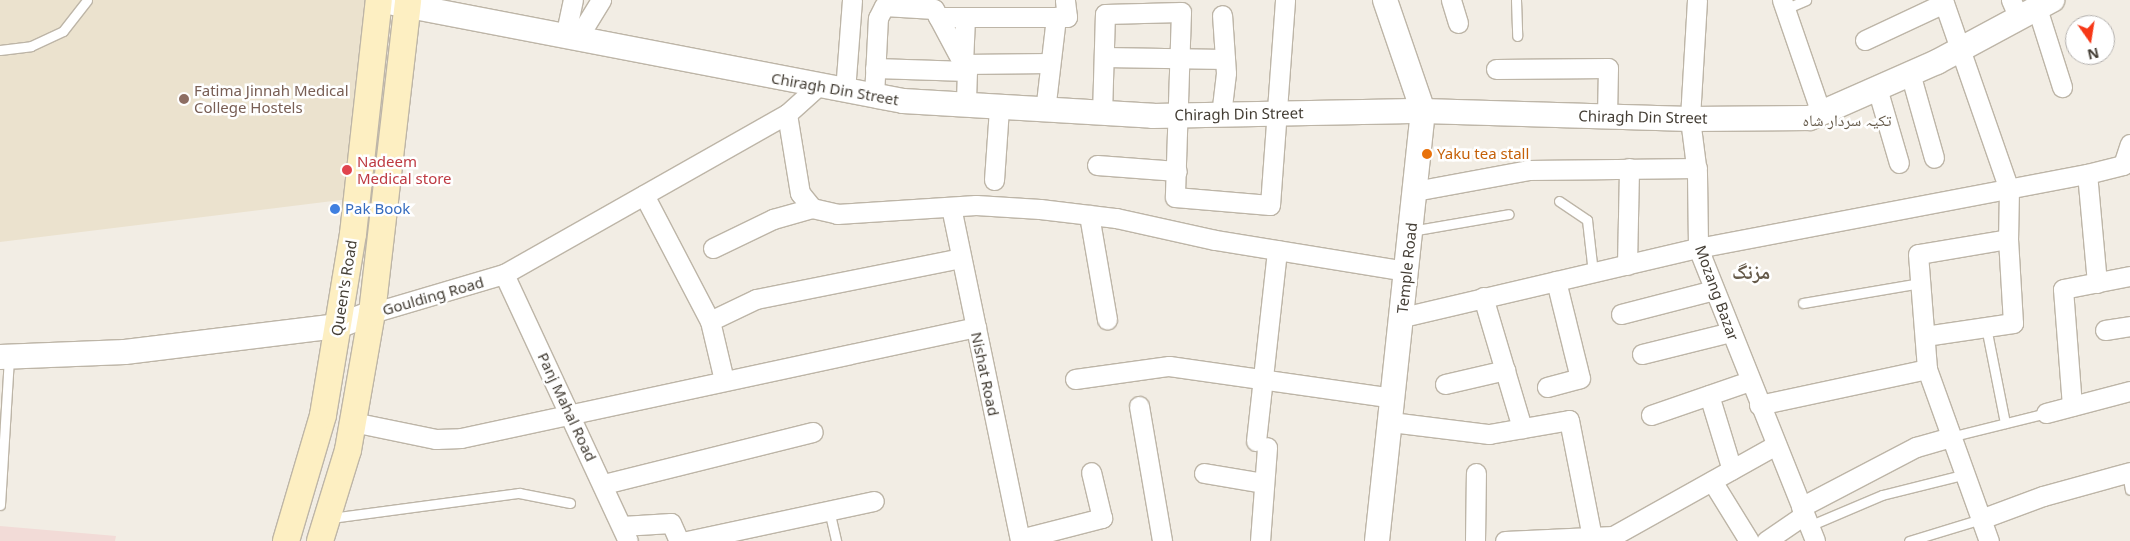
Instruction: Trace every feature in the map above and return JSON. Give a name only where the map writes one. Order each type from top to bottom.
[{"type":"main road","name":"Queen's Road","points":[[286,541],[323,415],[338,326],[378,0]]},
{"type":"main road","name":"Queen's Road","points":[[323,530],[353,422],[372,313],[408,3]]},
{"type":"street","name":"Chiragh Din Street","points":[[378,0],[408,3],[817,87],[874,96],[966,106],[1102,114],[1221,115],[1423,111],[1690,119],[1810,118],[1910,74],[1963,48],[2030,6]]},
{"type":"street","points":[[571,38],[573,0]]},
{"type":"street","points":[[571,38],[601,0]]},
{"type":"street","points":[[845,91],[852,0]]},
{"type":"street","points":[[938,17],[1067,16],[1065,0]]},
{"type":"street","points":[[1102,114],[1106,14],[1181,12],[1180,115],[1175,197],[1270,205],[1285,0]]},
{"type":"street","name":"Temple Road","points":[[1377,541],[1403,316],[1423,111],[1385,0]]},
{"type":"street","points":[[1450,0],[1458,23]]},
{"type":"street","name":"Mozang Bazar","points":[[1697,0],[1690,119],[1696,168],[1698,248],[1759,404],[1808,522]]},
{"type":"street","points":[[1865,40],[1944,1],[1963,48],[2009,189],[2008,239],[2013,323],[1925,336]]},
{"type":"street","points":[[1783,5],[1821,113]]},
{"type":"street","points":[[874,96],[878,18],[884,6],[934,9],[965,68]]},
{"type":"street","points":[[2030,6],[2062,87]]},
{"type":"street","points":[[1221,115],[1225,59],[1222,15]]},
{"type":"street","points":[[1045,111],[1056,17]]},
{"type":"street","points":[[965,18],[966,106]]},
{"type":"street","points":[[1104,57],[1225,59]]},
{"type":"street","points":[[875,68],[965,68],[1050,63]]},
{"type":"street","points":[[1496,69],[1608,68],[1608,116]]},
{"type":"street","points":[[1910,74],[1934,158]]},
{"type":"street","name":"Goulding Road","points":[[5,357],[125,352],[338,326],[372,313],[504,274],[787,114],[817,87]]},
{"type":"street","points":[[1878,88],[1899,163]]},
{"type":"street","points":[[994,180],[1000,108]]},
{"type":"street","points":[[787,114],[800,193],[812,208]]},
{"type":"street","points":[[1403,316],[1698,248],[2087,174],[2123,164],[2130,144]]},
{"type":"street","points":[[1096,165],[1177,171]]},
{"type":"street","points":[[1627,265],[1629,168]]},
{"type":"street","points":[[1415,191],[1528,170],[1696,168]]},
{"type":"street","points":[[2087,174],[2097,282]]},
{"type":"street","points":[[644,196],[710,321],[724,380]]},
{"type":"street","points":[[713,248],[773,218],[812,208],[836,214],[951,206],[1089,215],[1277,250],[1407,271]]},
{"type":"street","name":"Nishat Road","points":[[951,206],[1020,540]]},
{"type":"street","points":[[1089,215],[1107,319]]},
{"type":"street","points":[[1989,541],[1962,475],[1927,369],[1918,254],[2008,239]]},
{"type":"street","points":[[1260,541],[1264,482],[1261,444],[1263,380],[1277,250]]},
{"type":"street","points":[[710,321],[756,299],[961,258]]},
{"type":"street","name":"Panj Mahal Road","points":[[504,274],[604,484],[625,533]]},
{"type":"street","points":[[2072,406],[2063,289],[2130,276]]},
{"type":"street","points":[[1547,387],[1580,378],[1556,281]]},
{"type":"street","points":[[1621,314],[1714,290]]},
{"type":"street","points":[[1483,297],[1522,428]]},
{"type":"street","points":[[2104,330],[2130,326]]},
{"type":"street","points":[[353,422],[436,438],[461,438],[976,327]]},
{"type":"street","points":[[1642,354],[1731,332]]},
{"type":"street","points":[[1074,378],[1169,366],[1393,398]]},
{"type":"street","points":[[1759,404],[1927,369]]},
{"type":"street","points":[[1445,384],[1505,370]]},
{"type":"street","points":[[1651,415],[1750,381]]},
{"type":"street","points":[[2046,413],[2130,391]]},
{"type":"street","points":[[1709,395],[1732,470]]},
{"type":"street","points":[[1139,406],[1162,541]]},
{"type":"street","points":[[1391,422],[1489,434],[1569,420],[1592,537]]},
{"type":"street","points":[[604,484],[813,432]]},
{"type":"street","points":[[1770,540],[1808,522],[1916,447],[1950,437]]},
{"type":"street","points":[[1505,541],[1613,536],[1776,445]]},
{"type":"street","points":[[1020,540],[1102,518],[1091,472]]},
{"type":"street","points":[[1204,473],[1264,482]]},
{"type":"street","points":[[1476,473],[1476,541]]},
{"type":"street","points":[[1981,519],[2043,496],[2129,479]]},
{"type":"street","points":[[1712,481],[1749,541]]},
{"type":"street","points":[[687,541],[874,501]]},
{"type":"street","points":[[625,533],[671,523],[678,541]]},
{"type":"lane","points":[[0,50],[31,46],[63,31],[87,0]]},
{"type":"lane","points":[[1516,0],[1517,36]]},
{"type":"lane","points":[[1783,5],[1806,0]]},
{"type":"lane","points":[[1559,200],[1587,220],[1593,272]]},
{"type":"lane","points":[[1411,232],[1509,214]]},
{"type":"lane","points":[[1803,303],[1920,283]]},
{"type":"lane","points":[[1986,327],[2005,423]]},
{"type":"lane","points":[[0,505],[5,357]]},
{"type":"lane","points":[[1950,437],[2046,413]]},
{"type":"lane","points":[[1808,522],[1882,495],[1962,475]]},
{"type":"lane","points":[[323,530],[519,493],[570,503]]},
{"type":"lane","points":[[829,510],[836,541]]},
{"type":"lane","points":[[1909,541],[1981,519]]},
{"type":"shaded area","name":"Fatima Jinnah Medical College Hostels","points":[[0,0],[378,0],[357,198],[0,242]]},
{"type":"shaded area","points":[[0,526],[116,536],[115,541],[0,541]]},
{"type":"place","name":"Fatima Jinnah Medical College Hostels","points":[[184,99]]},
{"type":"place","name":"Yaku tea stall","points":[[1427,154]]},
{"type":"place","name":"Nadeem Medical store","points":[[347,170]]},
{"type":"place","name":"Pak Book","points":[[335,209]]},
{"type":"district","name":"تکیہ سردار شاہ","points":[[1847,120]]},
{"type":"district","name":"مزنگ","points":[[1751,271]]}]
